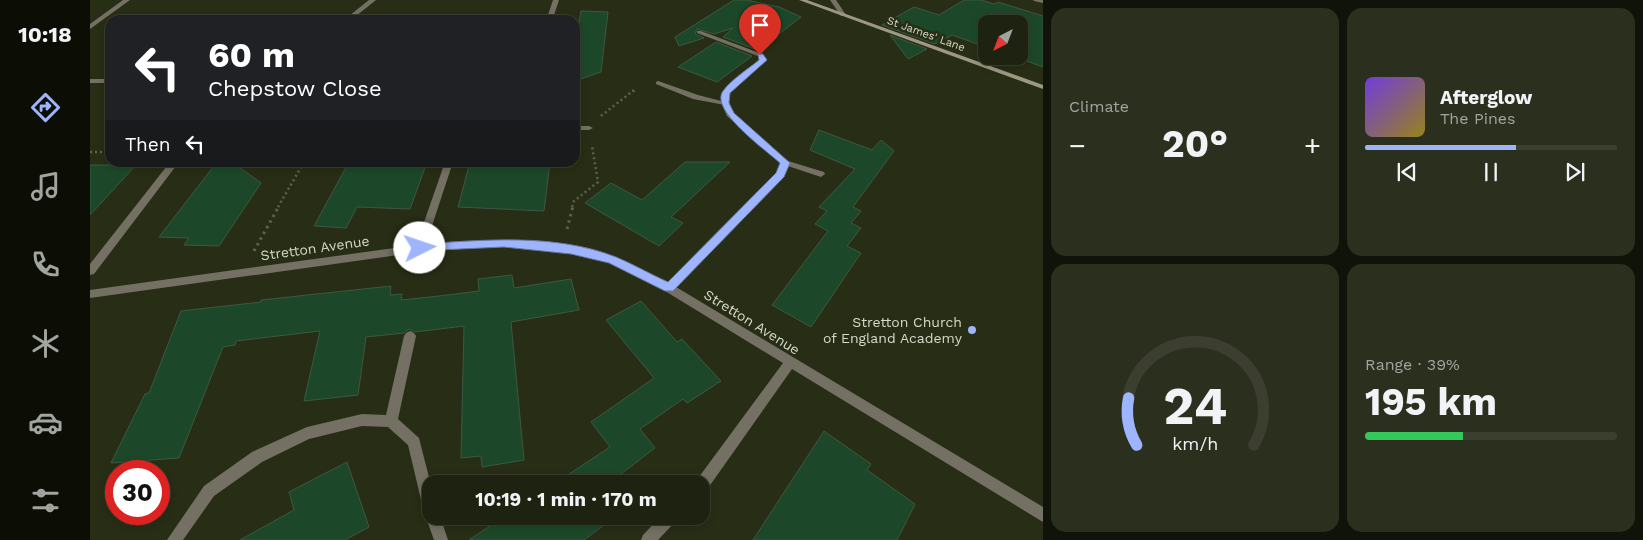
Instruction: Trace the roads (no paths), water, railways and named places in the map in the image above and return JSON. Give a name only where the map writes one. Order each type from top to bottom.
[{"type":"street","points":[[106,15],[127,0]]},
{"type":"street","points":[[354,15],[373,0]]},
{"type":"street","points":[[551,15],[556,0]]},
{"type":"street","name":"St James' Lane","points":[[802,0],[1043,87]]},
{"type":"street","points":[[833,0],[843,15]]},
{"type":"street","points":[[1036,0],[1043,1]]},
{"type":"street","points":[[90,26],[105,15]]},
{"type":"street","points":[[698,32],[760,55],[763,60],[726,92],[725,103],[730,114],[785,163],[820,174]]},
{"type":"street","points":[[90,81],[105,82]]},
{"type":"street","points":[[658,83],[696,97],[725,103]]},
{"type":"street","points":[[580,128],[589,128]]},
{"type":"street","points":[[669,288],[780,174],[785,163]]},
{"type":"street","points":[[90,271],[171,167]]},
{"type":"street","points":[[420,248],[447,167]]},
{"type":"street","name":"Stretton Avenue","points":[[90,294],[420,248],[504,243],[562,249],[612,260],[669,288],[1043,515]]},
{"type":"street","points":[[391,422],[410,336]]},
{"type":"street","points":[[709,475],[790,363]]},
{"type":"street","points":[[174,540],[209,492],[257,457],[307,433],[362,420],[391,422],[414,442],[422,475]]},
{"type":"street","points":[[436,525],[442,540]]},
{"type":"street","points":[[648,540],[662,525]]},
{"type":"place","name":"Stretton Church of England Academy","points":[[972,330]]}]
